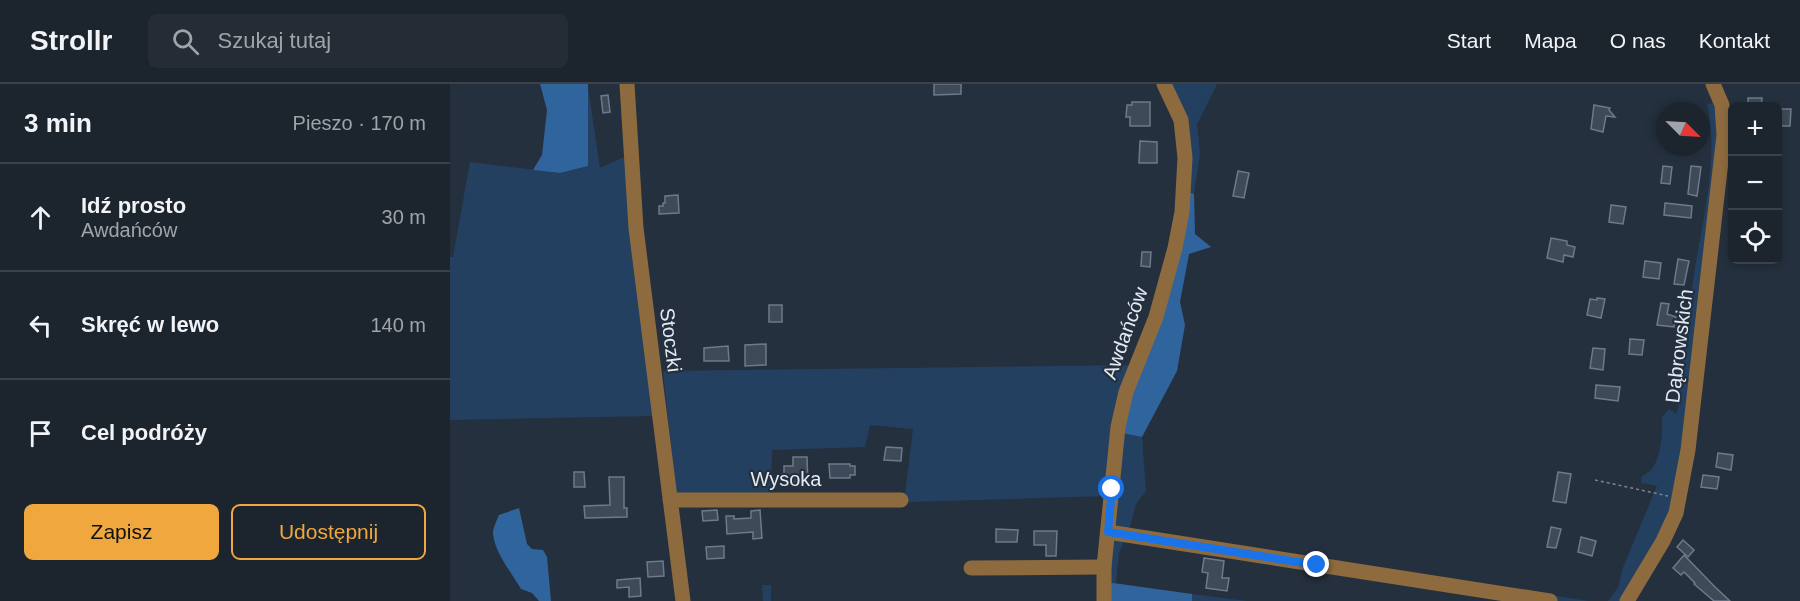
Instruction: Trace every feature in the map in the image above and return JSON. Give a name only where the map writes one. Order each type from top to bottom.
[{"type":"street","name":"Stoczki","points":[[627,84],[636,228],[683,601]]},
{"type":"street","name":"Awdańców","points":[[1104,601],[1104,567],[1118,427],[1126,392],[1156,317],[1175,248],[1182,212],[1185,158],[1181,120],[1164,84]]},
{"type":"street","name":"Dąbrowskich","points":[[1627,601],[1663,541],[1676,513],[1688,450],[1724,135],[1722,105],[1713,84]]},
{"type":"street","name":"Wysoka","points":[[670,500],[901,500]]},
{"type":"street","points":[[1108,532],[1550,601]]},
{"type":"street","points":[[971,568],[1104,567]]},
{"type":"path","points":[[1595,480],[1678,499]]},
{"type":"shaded area","points":[[540,84],[588,84],[588,166],[560,173],[533,170],[542,155],[547,110]]},
{"type":"shaded area","points":[[1170,84],[1217,84],[1197,124],[1200,154],[1194,194],[1188,192]]},
{"type":"shaded area","points":[[588,87],[600,168],[626,156],[653,416],[450,420],[450,257],[453,257],[470,162],[560,173],[588,166]]},
{"type":"shaded area","points":[[1713,103],[1718,119],[1716,161],[1685,421],[1670,515],[1620,601],[1608,601],[1619,586],[1622,570],[1657,486],[1641,483],[1642,476],[1650,471],[1657,460],[1662,438],[1662,418],[1669,409],[1676,414],[1678,409],[1686,329],[1708,192],[1711,147],[1710,104]]},
{"type":"shaded area","points":[[1188,192],[1194,194],[1195,234],[1211,247],[1189,254],[1180,302],[1185,325],[1177,371],[1142,437],[1122,433]]},
{"type":"shaded area","points":[[1139,365],[1123,433],[1142,437],[1146,491],[1136,504],[1129,530],[1588,601],[1512,601],[1125,539],[1119,553],[1116,583],[1099,581],[1109,496],[907,502],[905,495],[913,429],[870,425],[865,447],[772,450],[771,493],[676,495],[663,371]]},
{"type":"shaded area","points":[[519,508],[527,544],[532,549],[543,550],[547,557],[551,601],[539,601],[532,593],[521,589],[504,562],[494,540],[494,526],[499,515]]},
{"type":"shaded area","points":[[1099,581],[1192,594],[1192,601],[1100,601]]},
{"type":"shaded area","points":[[762,585],[771,585],[771,601],[763,601]]},
{"type":"shaded area","points":[[1192,594],[1247,601],[1192,601]]},
{"type":"building","points":[[934,84],[961,84],[961,94],[934,95]]},
{"type":"building","points":[[608,95],[610,112],[603,113],[601,96]]},
{"type":"building","points":[[1748,98],[1762,98],[1762,102],[1748,102]]},
{"type":"building","points":[[1132,102],[1150,102],[1150,126],[1130,126],[1130,117],[1126,117],[1127,105],[1132,105]]},
{"type":"building","points":[[1594,105],[1610,108],[1609,110],[1615,117],[1606,116],[1603,132],[1591,129]]},
{"type":"building","points":[[1782,109],[1791,109],[1790,126],[1782,126]]},
{"type":"building","points":[[1140,141],[1157,142],[1157,163],[1139,163]]},
{"type":"building","points":[[1663,166],[1672,167],[1670,184],[1661,183]]},
{"type":"building","points":[[1691,166],[1701,167],[1697,196],[1688,194]]},
{"type":"building","points":[[1238,171],[1249,173],[1244,198],[1233,196]]},
{"type":"building","points":[[678,195],[679,213],[659,214],[659,206],[665,203],[665,196]]},
{"type":"building","points":[[1665,203],[1692,206],[1691,218],[1664,215]]},
{"type":"building","points":[[1611,205],[1626,207],[1623,224],[1609,222]]},
{"type":"building","points":[[1551,238],[1567,241],[1567,245],[1575,247],[1573,257],[1564,255],[1563,262],[1547,258]]},
{"type":"building","points":[[1142,252],[1151,252],[1150,267],[1141,266]]},
{"type":"building","points":[[1678,259],[1689,261],[1684,285],[1674,284]]},
{"type":"building","points":[[1645,261],[1661,263],[1659,279],[1643,277]]},
{"type":"building","points":[[1597,298],[1605,299],[1601,318],[1587,315],[1590,299],[1597,300]]},
{"type":"building","points":[[1661,303],[1669,304],[1667,314],[1676,317],[1674,327],[1657,325]]},
{"type":"building","points":[[769,305],[782,305],[782,322],[769,322]]},
{"type":"building","points":[[1630,339],[1644,340],[1642,355],[1629,354]]},
{"type":"building","points":[[766,344],[766,365],[745,366],[745,345]]},
{"type":"building","points":[[728,346],[729,361],[704,361],[704,348]]},
{"type":"building","points":[[1593,348],[1605,349],[1603,370],[1590,368]]},
{"type":"building","points":[[1596,385],[1620,387],[1618,401],[1595,398]]},
{"type":"building","points":[[886,447],[902,448],[901,461],[884,460]]},
{"type":"building","points":[[1718,453],[1733,455],[1731,470],[1716,467]]},
{"type":"building","points":[[793,457],[807,457],[808,485],[793,486],[793,480],[784,480],[784,466],[793,466]]},
{"type":"building","points":[[829,464],[855,466],[855,475],[850,475],[850,478],[830,478]]},
{"type":"building","points":[[574,472],[584,472],[585,487],[574,487]]},
{"type":"building","points":[[1558,472],[1571,474],[1566,503],[1553,501]]},
{"type":"building","points":[[1703,475],[1719,477],[1717,489],[1701,487]]},
{"type":"building","points":[[609,477],[624,477],[624,508],[627,508],[627,517],[585,518],[584,506],[610,505]]},
{"type":"building","points":[[717,510],[718,520],[703,521],[702,511]]},
{"type":"building","points":[[760,510],[762,538],[753,539],[753,532],[727,534],[726,516],[734,516],[734,519],[751,518],[751,511]]},
{"type":"building","points":[[1551,527],[1561,529],[1556,548],[1547,547]]},
{"type":"building","points":[[996,529],[1018,530],[1017,542],[996,542]]},
{"type":"building","points":[[1034,531],[1057,531],[1056,556],[1046,556],[1046,545],[1034,545]]},
{"type":"building","points":[[1581,537],[1596,541],[1592,556],[1578,552]]},
{"type":"building","points":[[1683,540],[1694,550],[1688,557],[1677,547]]},
{"type":"building","points":[[724,546],[724,558],[707,559],[706,547]]},
{"type":"building","points":[[1684,555],[1730,601],[1714,601],[1684,572],[1681,575],[1673,568]]},
{"type":"building","points":[[1204,558],[1224,561],[1222,578],[1229,578],[1227,591],[1206,588],[1208,573],[1202,572]]},
{"type":"building","points":[[663,561],[664,576],[648,577],[647,562]]},
{"type":"building","points":[[640,578],[641,596],[629,597],[629,587],[617,588],[617,580]]},
{"type":"route","points":[[1112,489],[1108,532],[1317,565]]}]
